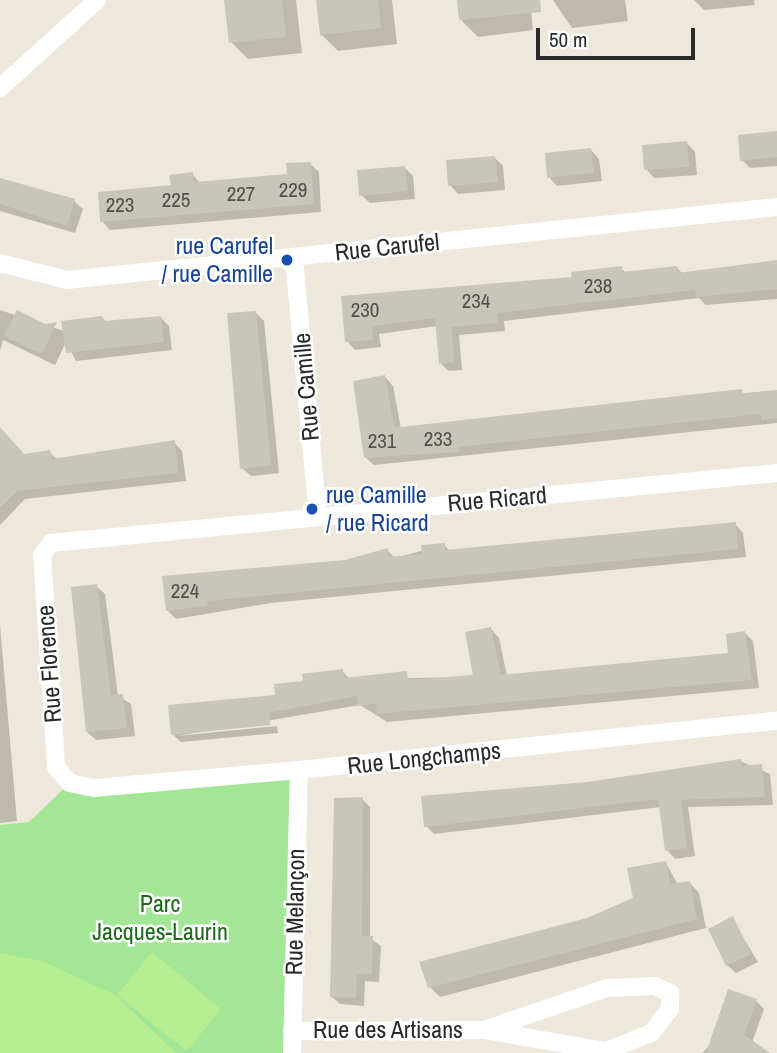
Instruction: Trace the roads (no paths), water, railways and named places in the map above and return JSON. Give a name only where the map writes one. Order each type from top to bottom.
[{"type":"street","points":[[0,88],[97,0]]},
{"type":"street","name":"Rue Carufel","points":[[0,263],[67,280],[294,259],[777,207]]},
{"type":"street","name":"Rue Camille","points":[[294,259],[318,516]]},
{"type":"street","name":"Rue Ricard","points":[[51,543],[777,473]]},
{"type":"street","name":"Rue Florence","points":[[51,543],[42,555],[56,767],[70,783]]},
{"type":"street","name":"Rue Longchamps","points":[[70,783],[94,788],[777,722]]},
{"type":"street","name":"Rue Melançon","points":[[292,1053],[299,770]]},
{"type":"street","name":"Rue des Artisans","points":[[292,1031],[484,1030],[606,1051],[651,1033],[670,1009],[670,993],[655,986],[607,988],[484,1030]]},
{"type":"place","name":"rue Carufel / rue Camille","points":[[287,260]]},
{"type":"place","name":"rue Camille / rue Ricard","points":[[312,509]]},
{"type":"park label","name":"Parc Jacques-Laurin","points":[[160,918]]}]
